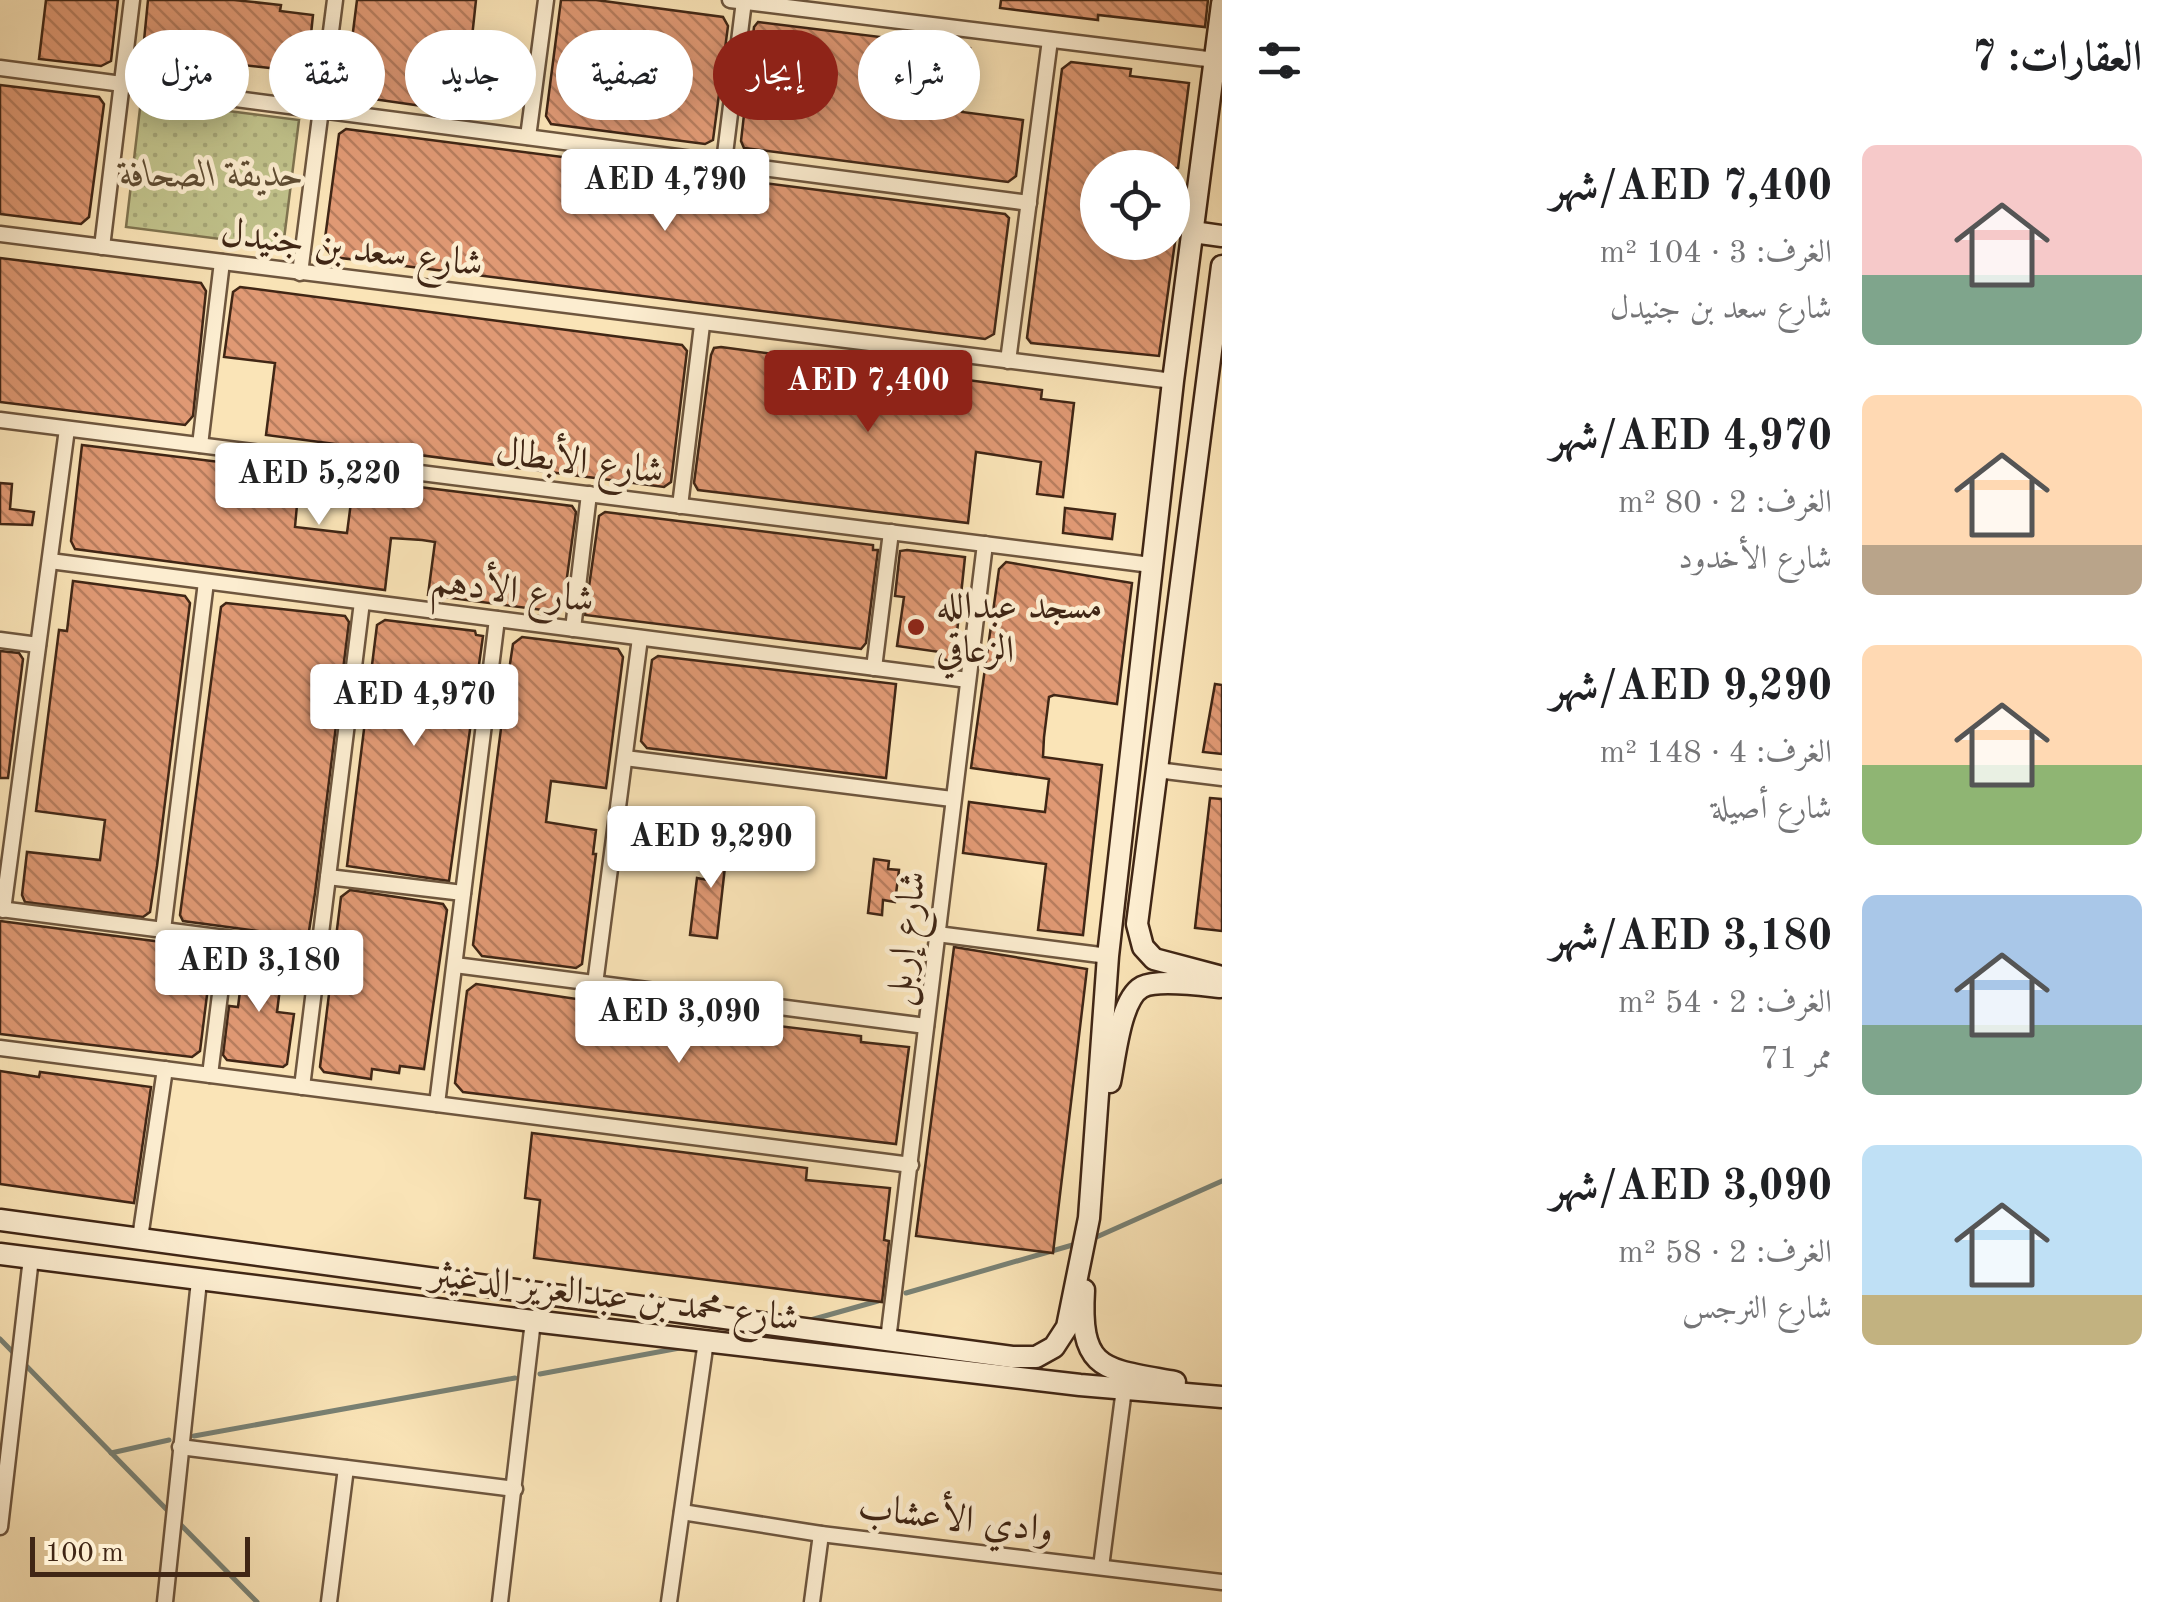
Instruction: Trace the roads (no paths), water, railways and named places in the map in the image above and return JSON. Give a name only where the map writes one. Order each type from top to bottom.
[{"type":"street","points":[[102,247],[132,0]]},
{"type":"street","points":[[332,30],[336,0]]},
{"type":"street","points":[[528,137],[546,0]]},
{"type":"street","points":[[724,162],[736,1],[1215,60]]},
{"type":"street","points":[[1222,4],[1172,381],[1108,956],[1083,1308],[1086,1345],[1106,1366],[1222,1394]]},
{"type":"street","points":[[1008,361],[1050,40]]},
{"type":"street","points":[[0,68],[269,103]]},
{"type":"street","points":[[385,118],[1028,202]]},
{"type":"street","points":[[300,272],[320,120]]},
{"type":"street","points":[[1193,232],[1222,236]]},
{"type":"street","name":"شارع سعد بن جنيدل","points":[[0,234],[1172,381]]},
{"type":"street","points":[[200,445],[222,262]]},
{"type":"street","points":[[1222,266],[1137,924],[1144,947],[1154,958],[1222,976]]},
{"type":"street","points":[[680,506],[702,324]]},
{"type":"street","name":"شارع الأبطال","points":[[0,420],[1151,565]]},
{"type":"street","points":[[67,430],[2,909],[320,950]]},
{"type":"street","points":[[573,629],[589,494]]},
{"type":"street","points":[[874,668],[891,532]]},
{"type":"street","name":"شارع إربل","points":[[888,1340],[985,544]]},
{"type":"street","name":"شارع الأدهم","points":[[50,561],[968,680]]},
{"type":"street","points":[[162,930],[206,582]]},
{"type":"street","points":[[302,1087],[362,602]]},
{"type":"street","points":[[437,1104],[497,619]]},
{"type":"street","points":[[595,984],[640,638]]},
{"type":"street","points":[[0,640],[38,645]]},
{"type":"street","points":[[625,758],[952,799]]},
{"type":"street","points":[[1157,770],[1222,778]]},
{"type":"street","points":[[328,877],[464,894]]},
{"type":"street","points":[[937,934],[1108,956]]},
{"type":"street","points":[[210,1076],[227,938]]},
{"type":"street","points":[[455,966],[926,1026]]},
{"type":"street","points":[[1095,1150],[1130,1000],[1140,988],[1155,984],[1222,987]]},
{"type":"street","points":[[0,1048],[911,1165]]},
{"type":"street","points":[[140,1238],[165,1070]]},
{"type":"street","name":"شارع محمد بن عبدالعزيز الدغيثر","points":[[0,1220],[1012,1357],[1036,1357],[1054,1347],[1066,1327],[1089,1218]]},
{"type":"street","name":"شارع محمد بن عبدالعزيز الدغيثر","points":[[0,1254],[199,1281],[1124,1389],[1222,1394]]},
{"type":"street","points":[[0,1526],[4,1430],[31,1258]]},
{"type":"street","points":[[347,1298],[351,1267]]},
{"type":"street","points":[[166,1602],[199,1281]]},
{"type":"street","points":[[500,1602],[534,1321]]},
{"type":"street","points":[[669,1602],[706,1341]]},
{"type":"street","points":[[1101,1567],[1124,1389]]},
{"type":"street","points":[[180,1447],[515,1489]]},
{"type":"street","points":[[330,1602],[346,1468]]},
{"type":"street","name":"وادي الأعشاب","points":[[682,1512],[821,1534],[1222,1582]]},
{"type":"street","points":[[812,1602],[821,1534]]},
{"type":"waterway","points":[[1092,1239],[1222,1181]]},
{"type":"waterway","points":[[906,1293],[1076,1244]]},
{"type":"waterway","points":[[807,1321],[878,1301]]},
{"type":"waterway","points":[[742,1337],[766,1332]]},
{"type":"waterway","points":[[0,1339],[171,1514]]},
{"type":"waterway","points":[[540,1374],[685,1347]]},
{"type":"waterway","points":[[194,1436],[515,1378]]},
{"type":"waterway","points":[[111,1453],[169,1440]]},
{"type":"waterway","points":[[178,1522],[257,1602]]},
{"type":"place","name":"مسجد عبدالله الزعاقي","points":[[916,627]]},
{"type":"park label","name":"حديقة الصحافة","points":[[212,173]]}]
